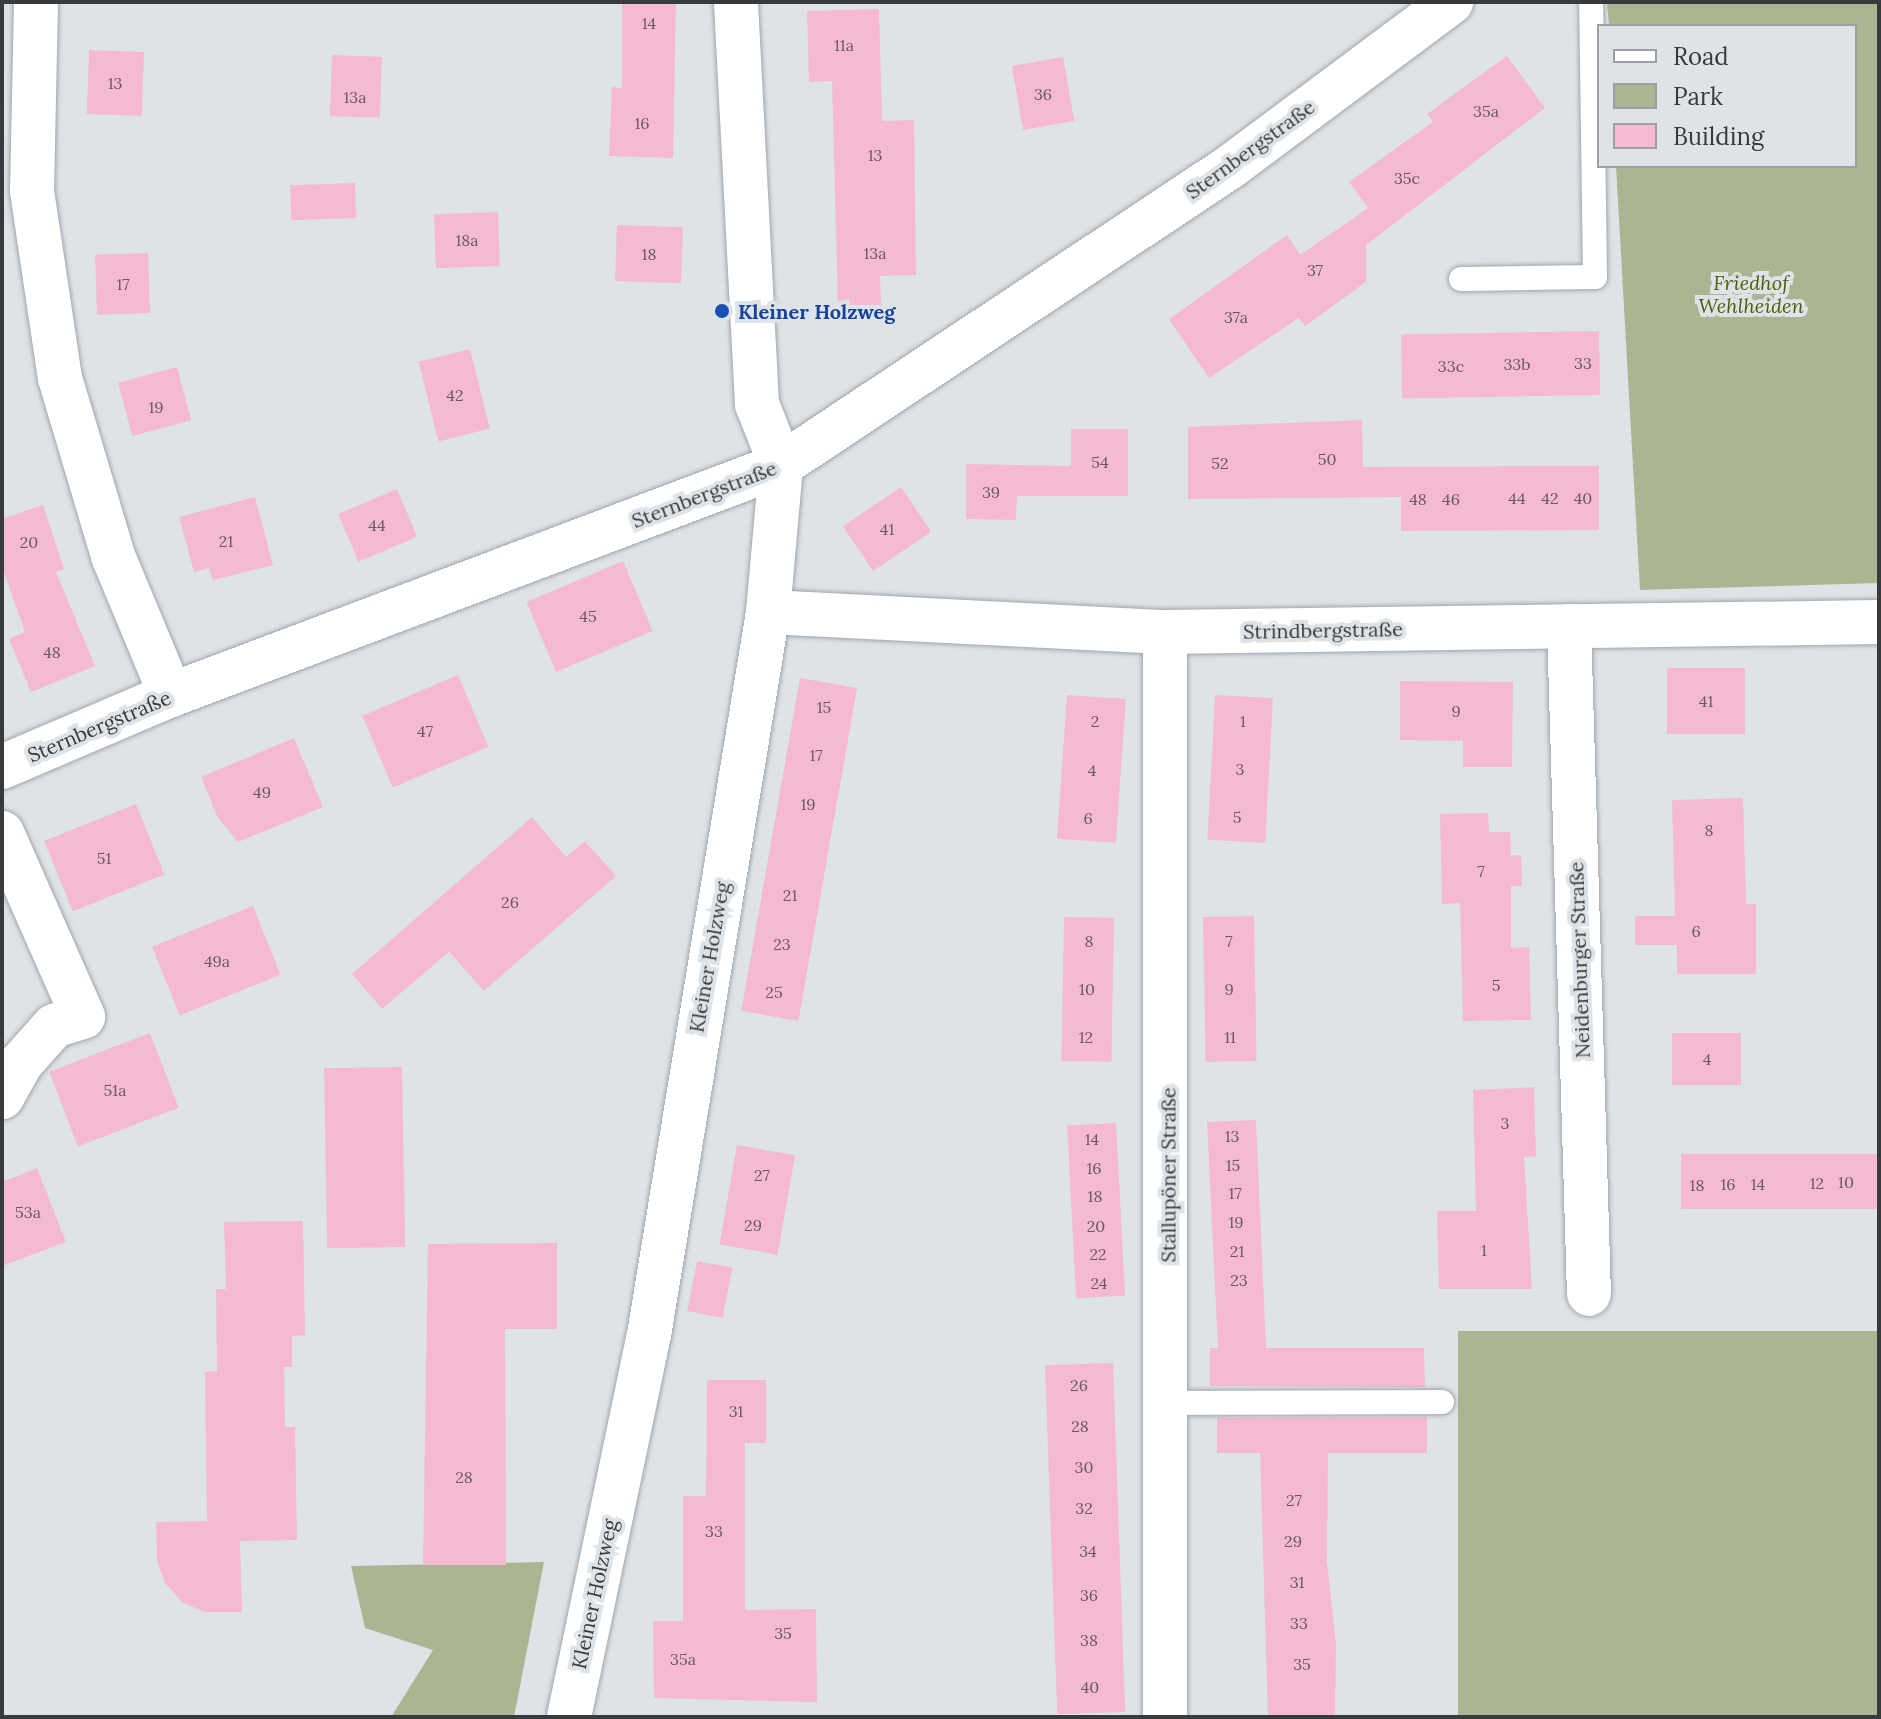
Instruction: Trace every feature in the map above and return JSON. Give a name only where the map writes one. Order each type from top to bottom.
[{"type":"street","points":[[36,2],[32,191],[60,378],[113,556],[171,695]]},
{"type":"street","name":"Kleiner Holzweg","points":[[569,1717],[649,1335],[768,612],[781,465],[757,404],[736,2]]},
{"type":"street","name":"Sternbergstraße","points":[[2,767],[171,695],[781,465],[1230,167],[1439,5]]},
{"type":"street","name":"Strindbergstraße","points":[[768,612],[1165,632],[1879,622]]},
{"type":"street","name":"Neidenburger Straße","points":[[1569,626],[1589,1294]]},
{"type":"street","name":"Stallupöner Straße","points":[[1165,632],[1165,1717]]},
{"type":"street","points":[[2,833],[83,1017],[54,1026],[21,1063],[2,1097]]},
{"type":"lane","points":[[1461,279],[1595,277],[1591,2]]},
{"type":"lane","points":[[1167,1403],[1442,1402]]},
{"type":"green space","name":"Friedhof Wehlheiden","points":[[1607,2],[1879,2],[1879,583],[1640,590],[1616,168],[1857,168],[1857,24],[1609,24]]},
{"type":"green space","points":[[1458,1331],[1879,1331],[1879,1717],[1458,1717]]},
{"type":"green space","points":[[544,1562],[514,1717],[391,1717],[433,1650],[365,1628],[351,1566]]},
{"type":"building","points":[[622,2],[676,2],[673,158],[609,156],[612,87],[622,88]]},
{"type":"building","points":[[879,9],[882,121],[914,120],[916,275],[880,276],[881,305],[838,307],[832,81],[809,82],[807,11]]},
{"type":"building","points":[[89,50],[144,52],[142,116],[87,114]]},
{"type":"building","points":[[332,55],[382,57],[380,118],[330,116]]},
{"type":"building","points":[[1507,56],[1545,108],[1366,245],[1366,282],[1305,326],[1299,318],[1209,378],[1169,319],[1287,235],[1300,255],[1368,208],[1349,182],[1433,122],[1427,114]]},
{"type":"building","points":[[1063,57],[1074,121],[1023,130],[1012,66]]},
{"type":"building","points":[[355,183],[356,218],[291,220],[290,185]]},
{"type":"building","points":[[498,212],[500,266],[436,268],[434,214]]},
{"type":"building","points":[[617,225],[683,227],[681,283],[615,281]]},
{"type":"building","points":[[148,253],[150,313],[97,315],[95,255]]},
{"type":"building","points":[[1599,331],[1600,395],[1402,398],[1401,334]]},
{"type":"building","points":[[470,349],[490,429],[438,441],[419,362]]},
{"type":"building","points":[[177,367],[191,420],[132,436],[118,383]]},
{"type":"building","points":[[1362,420],[1363,467],[1599,466],[1599,530],[1401,531],[1401,497],[1188,499],[1188,427]]},
{"type":"building","points":[[1071,429],[1128,429],[1128,496],[1017,496],[1016,520],[966,519],[966,464],[1071,466]]},
{"type":"building","points":[[901,487],[931,532],[873,571],[843,526]]},
{"type":"building","points":[[397,489],[417,537],[358,562],[338,514]]},
{"type":"building","points":[[255,497],[273,565],[213,580],[209,568],[194,572],[179,517]]},
{"type":"building","points":[[43,505],[64,569],[56,572],[95,666],[31,692],[9,639],[25,632],[2,566],[2,519]]},
{"type":"building","points":[[623,561],[653,631],[556,672],[526,602]]},
{"type":"building","points":[[1667,668],[1745,668],[1745,734],[1667,734]]},
{"type":"building","points":[[458,675],[488,747],[393,787],[362,716]]},
{"type":"building","points":[[800,678],[857,688],[798,1021],[741,1011]]},
{"type":"building","points":[[1400,681],[1513,682],[1512,767],[1463,767],[1463,741],[1400,740]]},
{"type":"building","points":[[1067,695],[1126,699],[1116,843],[1057,839]]},
{"type":"building","points":[[1215,695],[1273,698],[1265,843],[1207,840]]},
{"type":"building","points":[[294,738],[323,807],[238,842],[218,818],[201,777]]},
{"type":"building","points":[[1743,798],[1746,904],[1756,904],[1756,974],[1677,974],[1677,945],[1635,945],[1635,916],[1675,916],[1672,800]]},
{"type":"building","points":[[136,804],[164,874],[73,912],[44,841]]},
{"type":"building","points":[[1488,813],[1489,832],[1510,832],[1511,856],[1521,855],[1522,886],[1511,886],[1511,948],[1529,947],[1531,1020],[1463,1021],[1460,903],[1442,904],[1440,814]]},
{"type":"building","points":[[532,817],[566,857],[585,841],[616,876],[484,991],[449,952],[382,1009],[352,974]]},
{"type":"building","points":[[253,906],[281,975],[180,1015],[152,947]]},
{"type":"building","points":[[1254,916],[1257,1061],[1206,1062],[1203,917]]},
{"type":"building","points":[[1064,917],[1114,918],[1111,1062],[1061,1061]]},
{"type":"building","points":[[150,1033],[179,1108],[78,1146],[49,1072]]},
{"type":"building","points":[[1672,1033],[1741,1033],[1741,1085],[1672,1085]]},
{"type":"building","points":[[402,1067],[405,1247],[327,1248],[324,1068]]},
{"type":"building","points":[[1534,1087],[1536,1156],[1524,1157],[1532,1289],[1439,1289],[1437,1211],[1476,1211],[1473,1090]]},
{"type":"building","points":[[1256,1120],[1266,1348],[1424,1348],[1425,1387],[1210,1386],[1210,1348],[1218,1348],[1207,1122]]},
{"type":"building","points":[[1116,1123],[1125,1296],[1076,1298],[1067,1126]]},
{"type":"building","points":[[737,1145],[795,1155],[778,1255],[719,1244]]},
{"type":"building","points":[[1681,1154],[1879,1154],[1879,1209],[1681,1209]]},
{"type":"building","points":[[37,1168],[66,1242],[2,1266],[2,1182]]},
{"type":"building","points":[[303,1221],[305,1335],[292,1336],[292,1367],[284,1367],[285,1427],[295,1427],[297,1540],[240,1541],[242,1612],[204,1612],[182,1602],[165,1583],[157,1561],[156,1522],[207,1521],[205,1372],[217,1371],[216,1289],[226,1289],[224,1222]]},
{"type":"building","points":[[557,1243],[557,1329],[505,1329],[506,1565],[423,1565],[428,1244]]},
{"type":"building","points":[[697,1261],[732,1268],[723,1318],[687,1311]]},
{"type":"building","points":[[1113,1363],[1125,1712],[1057,1714],[1045,1365]]},
{"type":"building","points":[[707,1380],[766,1380],[766,1443],[745,1443],[745,1610],[816,1609],[817,1702],[654,1698],[653,1621],[683,1621],[683,1496],[706,1496]]},
{"type":"building","points":[[1427,1417],[1427,1453],[1328,1453],[1327,1561],[1336,1643],[1335,1717],[1268,1717],[1260,1453],[1217,1453],[1217,1418]]},
{"type":"place","name":"Kleiner Holzweg","points":[[722,311]]}]
